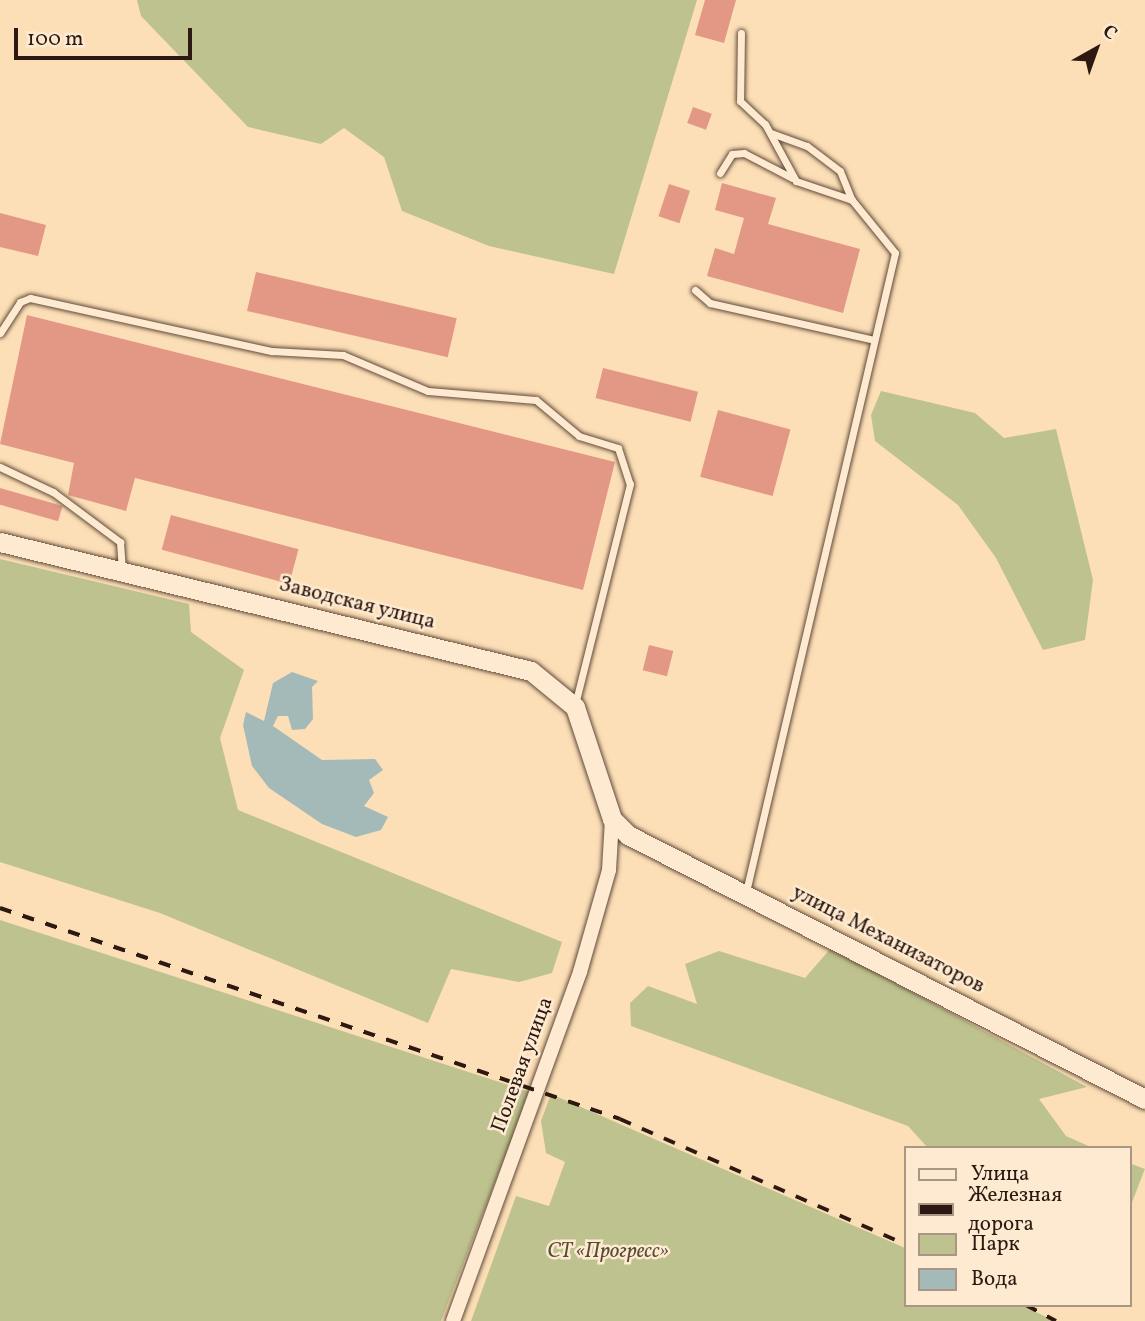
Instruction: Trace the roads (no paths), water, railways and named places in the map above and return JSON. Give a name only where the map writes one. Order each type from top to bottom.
[{"type":"street","name":"Заводская улица","points":[[0,542],[504,663],[551,682],[575,707],[612,819]]},
{"type":"street","name":"улица Механизаторов","points":[[612,819],[628,835],[746,892],[1145,1099]]},
{"type":"street","name":"Полевая улица","points":[[453,1321],[580,972],[609,870],[612,819]]},
{"type":"lane","points":[[741,33],[740,101],[770,133],[796,181]]},
{"type":"lane","points":[[746,892],[895,253],[852,200],[840,171],[807,146],[770,133]]},
{"type":"lane","points":[[720,173],[732,154],[744,153],[775,164],[796,181],[852,200]]},
{"type":"lane","points":[[695,290],[710,303],[874,340]]},
{"type":"lane","points":[[0,333],[20,302],[30,298],[272,351],[343,355],[428,391],[536,400],[579,436],[618,448],[630,484],[575,707]]},
{"type":"lane","points":[[0,467],[53,492],[120,542],[122,570]]},
{"type":"water","points":[[292,672],[318,681],[312,687],[313,719],[305,729],[292,730],[288,716],[278,716],[273,726],[322,760],[375,759],[383,770],[369,780],[374,793],[364,806],[388,817],[381,830],[356,837],[322,824],[269,788],[252,766],[243,725],[246,712],[264,721],[273,683]]},
{"type":"railway","points":[[0,908],[620,1119],[904,1244]]},
{"type":"railway","points":[[1030,1307],[1056,1321]]},
{"type":"park label","name":"СТ «Прогресс»","points":[[608,1252]]}]
